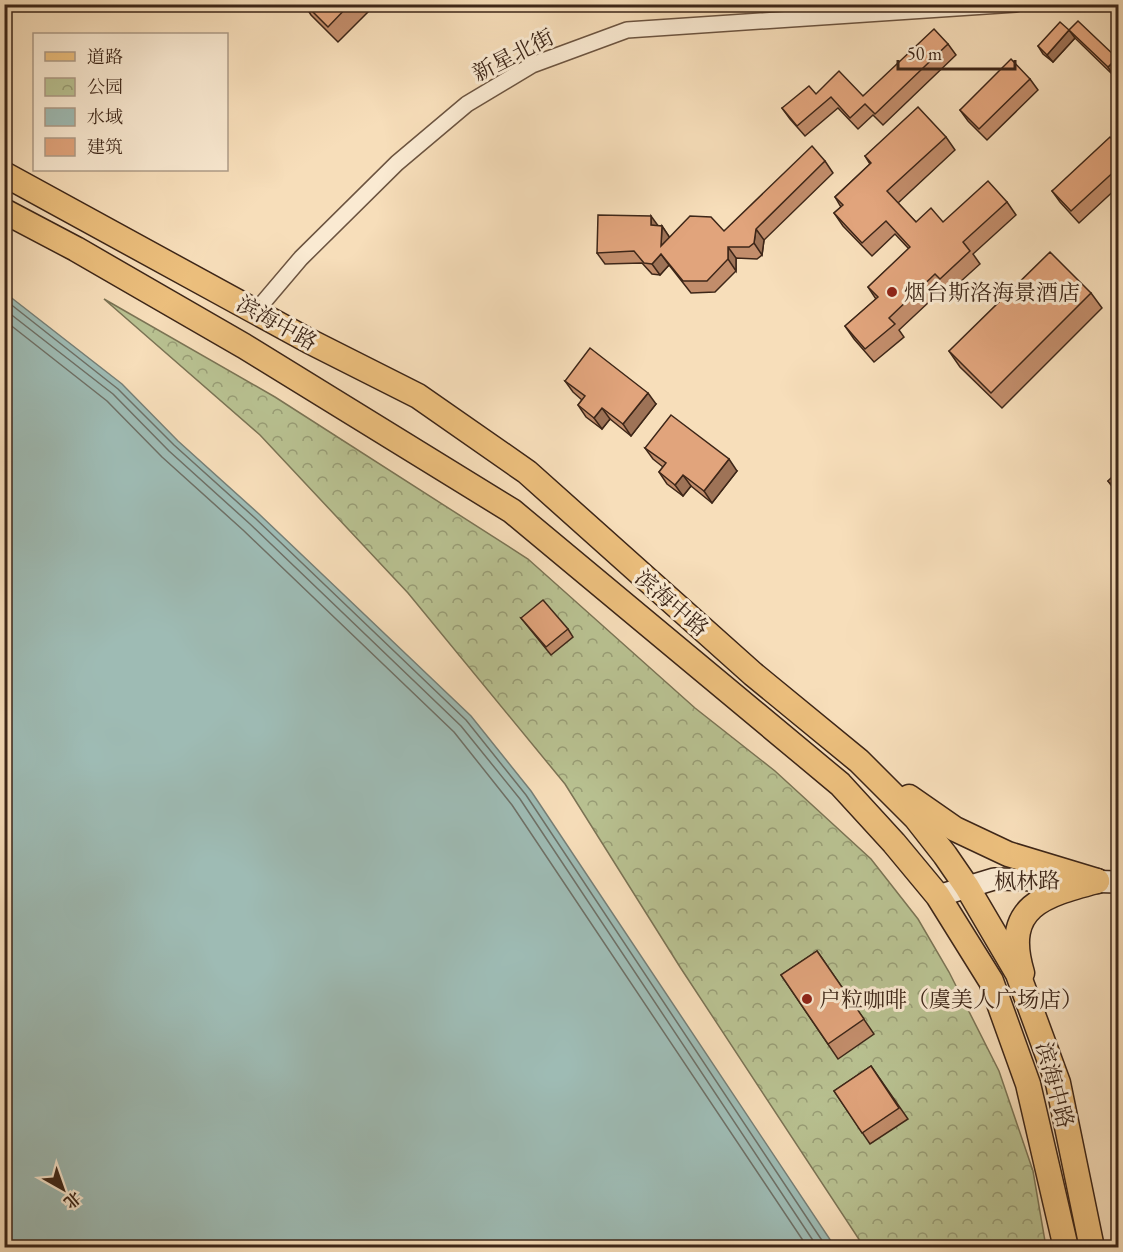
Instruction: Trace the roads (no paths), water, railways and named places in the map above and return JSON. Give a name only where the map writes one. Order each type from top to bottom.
[{"type":"main road","name":"滨海中路","points":[[4,174],[309,341],[418,396],[527,472],[753,674],[859,761],[916,818],[967,887],[1018,974],[1058,1083],[1092,1248]]},
{"type":"main road","name":"滨海中路","points":[[4,211],[235,340],[512,511],[840,784],[938,896],[991,981],[1028,1083],[1066,1248]]},
{"type":"main road","points":[[859,761],[955,829],[1008,854],[1108,881]]},
{"type":"main road","points":[[1037,1022],[1021,968],[1017,936],[1021,920],[1028,910],[1052,893],[1108,881]]},
{"type":"street","name":"新星北街","points":[[256,311],[301,258],[397,163],[467,104],[532,65],[627,30],[1015,5]]},
{"type":"street","name":"枫林路","points":[[938,896],[994,879],[1108,881]]},
{"type":"water","points":[[4,292],[122,384],[178,441],[259,514],[471,716],[531,791],[835,1247],[5,1247]]},
{"type":"place","name":"烟台斯洛海景酒店","points":[[892,292]]},
{"type":"place","name":"户粒咖啡（虞美人广场店）","points":[[807,999]]}]
